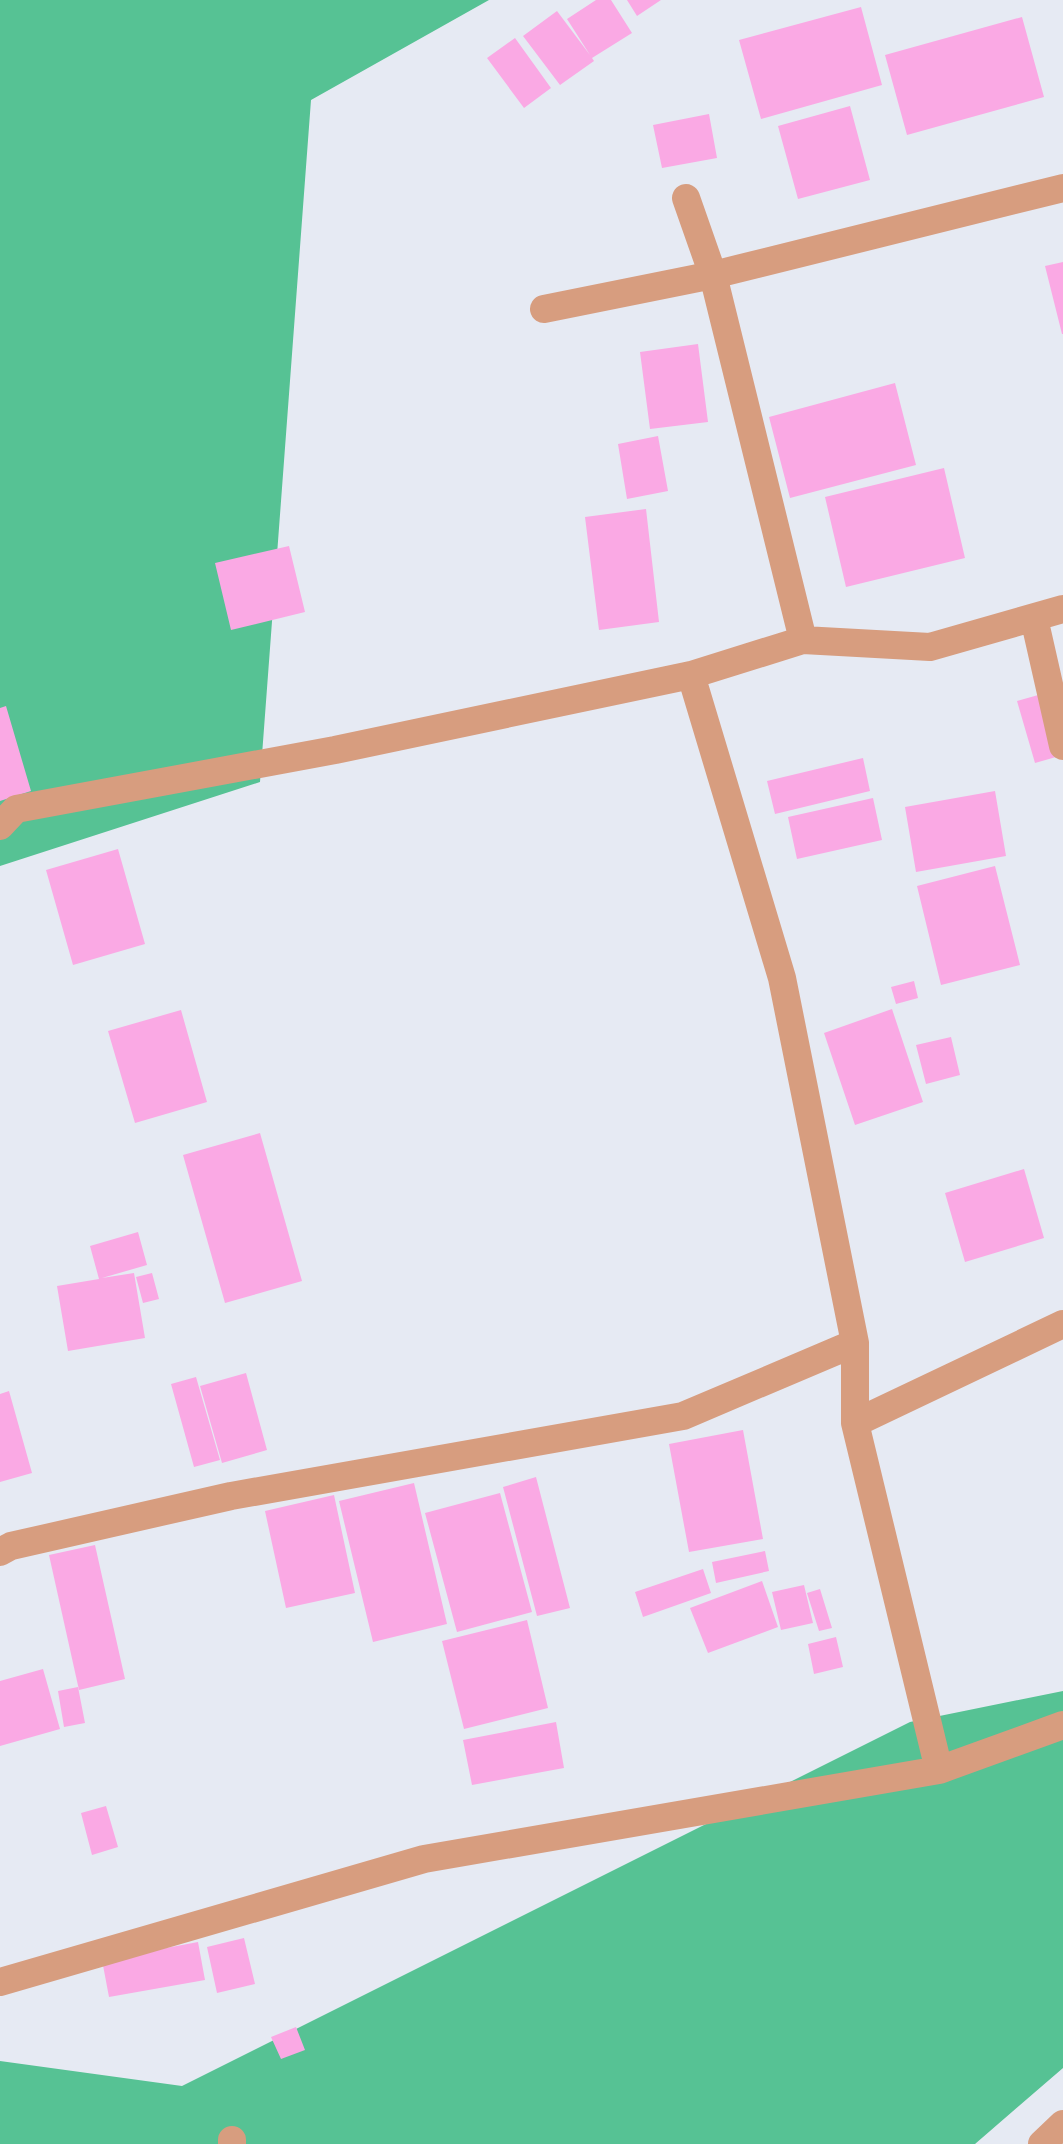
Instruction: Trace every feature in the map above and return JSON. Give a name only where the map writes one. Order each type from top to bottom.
[{"type":"street","points":[[544,309],[713,275],[1063,188]]},
{"type":"street","points":[[686,198],[713,275],[802,640]]},
{"type":"street","points":[[0,826],[16,809],[334,750],[691,675],[802,640],[930,647],[1063,609]]},
{"type":"street","points":[[1034,618],[1063,746]]},
{"type":"street","points":[[691,675],[782,978],[854,1343],[855,1423],[939,1770]]},
{"type":"street","points":[[855,1423],[1063,1324]]},
{"type":"street","points":[[0,1552],[11,1546],[231,1496],[683,1416],[854,1343]]},
{"type":"street","points":[[0,1982],[424,1858],[939,1770],[1063,1725]]},
{"type":"street","points":[[1042,2144],[1063,2124]]},
{"type":"green space","points":[[0,0],[489,0],[311,100],[260,782],[0,866]]},
{"type":"green space","points":[[1063,1691],[1063,2068],[975,2144],[0,2144],[0,2061],[182,2086],[910,1722]]},
{"type":"building","points":[[596,0],[611,0],[632,33],[592,58],[594,61],[560,85],[523,36],[557,11],[590,55],[567,19]]},
{"type":"building","points":[[627,0],[661,0],[637,16]]},
{"type":"building","points":[[861,7],[882,85],[761,119],[739,40]]},
{"type":"building","points":[[1022,17],[1044,97],[907,135],[885,55]]},
{"type":"building","points":[[515,38],[551,88],[524,108],[487,58]]},
{"type":"building","points":[[850,106],[870,180],[798,199],[778,126]]},
{"type":"building","points":[[709,114],[717,158],[662,168],[653,125]]},
{"type":"building","points":[[1063,262],[1063,334],[1062,334],[1045,266]]},
{"type":"building","points":[[698,344],[708,422],[650,429],[640,352]]},
{"type":"building","points":[[895,383],[916,465],[790,498],[769,417]]},
{"type":"building","points":[[658,436],[668,491],[627,499],[618,444]]},
{"type":"building","points":[[944,468],[965,558],[846,587],[825,497]]},
{"type":"building","points":[[646,509],[659,622],[599,630],[585,517]]},
{"type":"building","points":[[289,546],[305,612],[231,630],[215,563]]},
{"type":"building","points":[[1063,688],[1063,755],[1035,763],[1017,701]]},
{"type":"building","points":[[6,706],[31,791],[0,801],[0,708]]},
{"type":"building","points":[[863,758],[870,791],[775,814],[767,781]]},
{"type":"building","points":[[995,791],[1006,856],[916,872],[905,807]]},
{"type":"building","points":[[873,798],[882,840],[797,859],[788,817]]},
{"type":"building","points":[[118,849],[145,944],[73,965],[46,870]]},
{"type":"building","points":[[995,866],[1020,965],[941,985],[917,886]]},
{"type":"building","points":[[914,981],[918,998],[896,1004],[891,987]]},
{"type":"building","points":[[892,1009],[923,1102],[855,1125],[824,1033]]},
{"type":"building","points":[[181,1010],[207,1102],[135,1123],[108,1031]]},
{"type":"building","points":[[951,1037],[960,1075],[926,1084],[916,1045]]},
{"type":"building","points":[[260,1133],[302,1281],[225,1303],[183,1155]]},
{"type":"building","points":[[1024,1169],[1044,1238],[965,1262],[945,1193]]},
{"type":"building","points":[[138,1232],[147,1265],[102,1278],[134,1273],[145,1338],[68,1351],[57,1286],[99,1279],[90,1246]]},
{"type":"building","points":[[152,1273],[159,1299],[143,1303],[136,1277]]},
{"type":"building","points":[[246,1373],[267,1450],[222,1463],[200,1386]]},
{"type":"building","points":[[196,1377],[220,1460],[194,1467],[171,1384]]},
{"type":"building","points":[[9,1391],[32,1473],[0,1482],[0,1394]]},
{"type":"building","points":[[743,1430],[763,1539],[689,1552],[669,1444]]},
{"type":"building","points":[[536,1477],[570,1608],[537,1616],[503,1487]]},
{"type":"building","points":[[414,1483],[447,1624],[373,1642],[339,1501]]},
{"type":"building","points":[[500,1493],[532,1612],[457,1632],[425,1513]]},
{"type":"building","points":[[334,1495],[355,1593],[286,1608],[265,1511]]},
{"type":"building","points":[[95,1545],[125,1679],[79,1690],[49,1555]]},
{"type":"building","points":[[765,1551],[769,1571],[716,1583],[712,1562]]},
{"type":"building","points":[[703,1569],[711,1593],[643,1617],[635,1592]]},
{"type":"building","points":[[762,1581],[778,1627],[708,1653],[690,1608]]},
{"type":"building","points":[[804,1585],[813,1623],[781,1630],[772,1592]]},
{"type":"building","points":[[820,1589],[832,1628],[819,1631],[807,1593]]},
{"type":"building","points":[[527,1620],[548,1708],[464,1729],[442,1641]]},
{"type":"building","points":[[836,1637],[843,1667],[814,1674],[808,1644]]},
{"type":"building","points":[[43,1669],[60,1729],[0,1746],[0,1681]]},
{"type":"building","points":[[78,1687],[85,1723],[64,1727],[58,1691]]},
{"type":"building","points":[[556,1722],[564,1768],[472,1785],[463,1740]]},
{"type":"building","points":[[106,1806],[118,1847],[92,1855],[81,1813]]},
{"type":"building","points":[[244,1938],[255,1984],[217,1993],[207,1947]]},
{"type":"building","points":[[198,1942],[205,1980],[109,1997],[102,1960]]},
{"type":"building","points":[[296,2027],[305,2050],[281,2059],[271,2037]]}]
